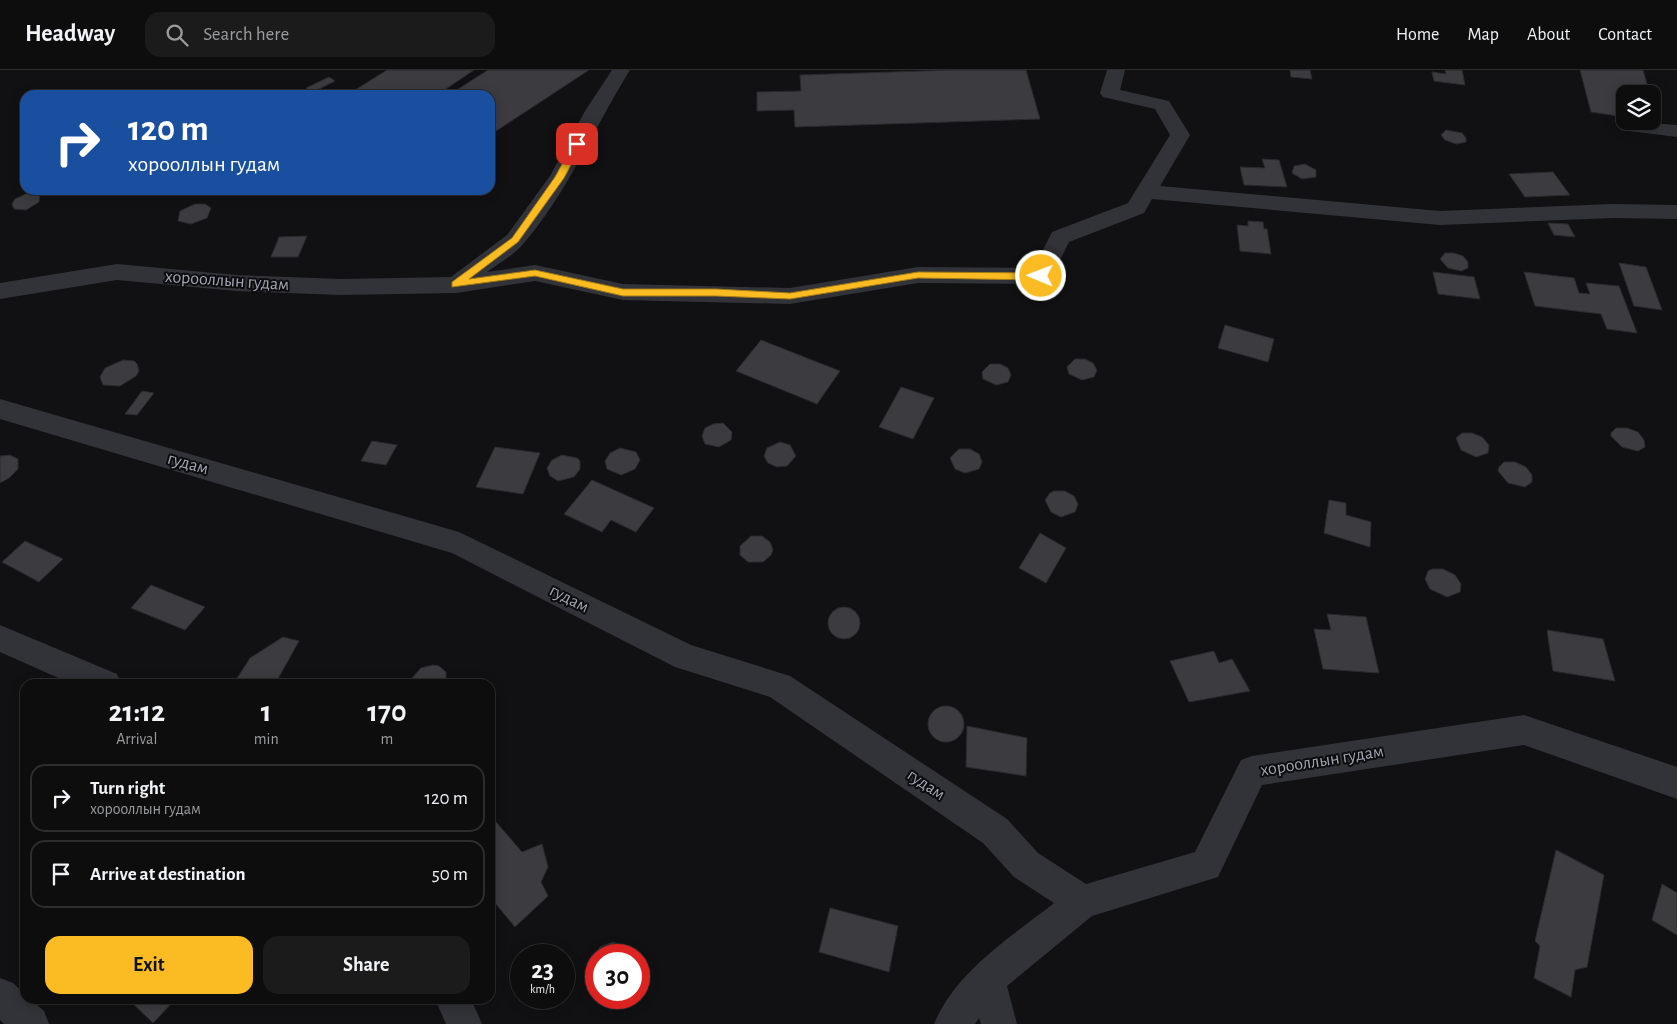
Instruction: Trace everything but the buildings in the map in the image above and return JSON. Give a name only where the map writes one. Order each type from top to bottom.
[{"type":"street","points":[[456,285],[515,240],[559,178],[621,70]]},
{"type":"street","name":"хорооллын гудам","points":[[0,291],[117,272],[236,283],[312,286],[456,285],[535,273],[623,292],[716,292],[790,296],[918,275],[1041,276],[1060,237],[1136,208],[1180,135],[1162,105],[1110,93],[1116,70]]},
{"type":"street","points":[[1661,129],[1677,131]]},
{"type":"street","points":[[1146,191],[1203,198],[1440,218],[1613,211],[1677,212]]},
{"type":"street","name":"гудам","points":[[0,409],[459,544],[685,657],[779,686],[994,831],[1026,865],[1082,902]]},
{"type":"street","points":[[0,638],[94,679]]},
{"type":"street","name":"хорооллын гудам","points":[[952,1024],[987,979],[1082,902],[1206,865],[1252,771],[1524,730],[1677,783]]},
{"type":"street","points":[[987,979],[999,1024]]},
{"type":"street","points":[[0,996],[31,1024]]},
{"type":"street","points":[[455,1004],[464,1024]]},
{"type":"route","points":[[577,144],[559,178],[515,240],[456,285],[535,273],[623,292],[716,292],[790,296],[918,275],[1041,276]]}]
